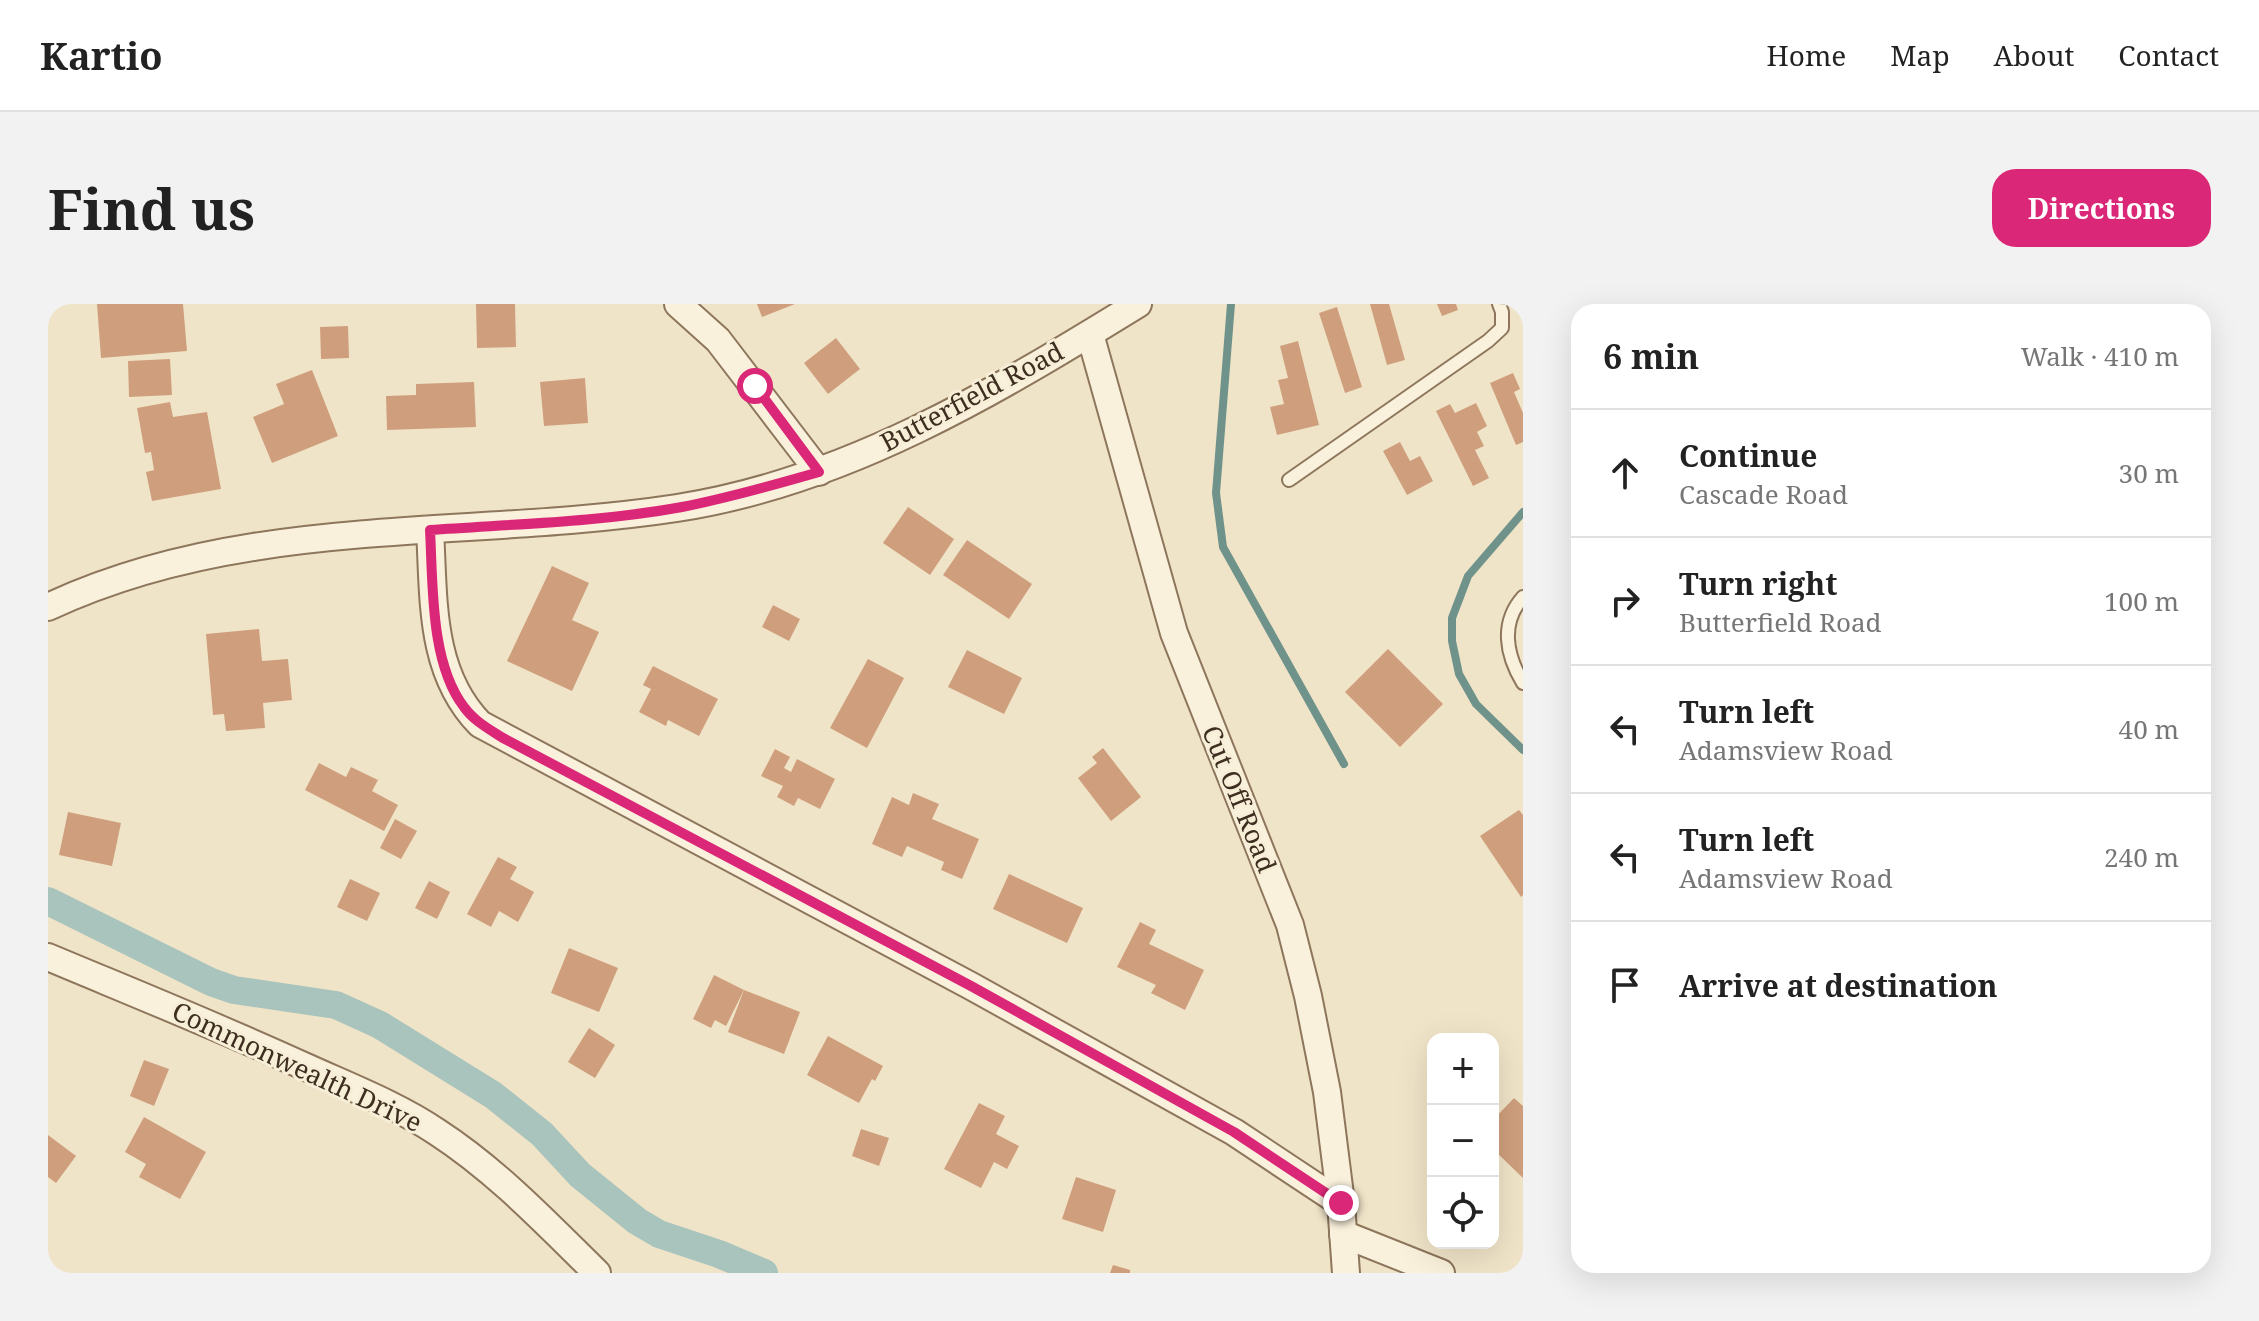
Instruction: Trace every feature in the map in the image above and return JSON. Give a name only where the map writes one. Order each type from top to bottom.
[{"type":"street","points":[[678,304],[718,340],[819,472]]},
{"type":"street","name":"Butterfield Road","points":[[48,607],[122,577],[249,546],[325,536],[596,518],[680,507],[744,493],[819,472],[931,424],[1138,304]]},
{"type":"street","name":"Cut Off Road","points":[[1090,334],[1174,633],[1290,925],[1327,1092],[1346,1273]]},
{"type":"street","points":[[430,530],[442,656],[452,688],[480,724],[971,986],[1234,1132],[1341,1203]]},
{"type":"street","name":"Commonwealth Drive","points":[[48,957],[291,1060],[435,1130],[519,1198],[597,1273]]},
{"type":"street","points":[[1343,1234],[1441,1273]]},
{"type":"lane","points":[[1289,480],[1488,341],[1502,328],[1499,304]]},
{"type":"lane","points":[[1523,597],[1510,617],[1506,634],[1515,670],[1523,683]]},
{"type":"building","points":[[97,304],[183,304],[187,351],[101,358]]},
{"type":"building","points":[[476,304],[515,304],[516,347],[477,348]]},
{"type":"building","points":[[757,304],[795,304],[762,317]]},
{"type":"building","points":[[1370,304],[1389,304],[1405,360],[1387,365]]},
{"type":"building","points":[[1437,304],[1456,304],[1458,310],[1442,316]]},
{"type":"building","points":[[1337,307],[1362,387],[1345,393],[1319,313]]},
{"type":"building","points":[[348,326],[349,358],[321,359],[320,327]]},
{"type":"building","points":[[836,338],[860,369],[828,394],[804,363]]},
{"type":"building","points":[[1298,341],[1319,425],[1277,435],[1270,407],[1284,404],[1278,380],[1288,378],[1280,346]]},
{"type":"building","points":[[170,359],[172,395],[129,397],[128,361]]},
{"type":"building","points":[[312,370],[338,436],[272,463],[253,417],[284,404],[276,384]]},
{"type":"building","points":[[1513,373],[1520,389],[1514,392],[1523,413],[1523,442],[1516,445],[1490,383]]},
{"type":"building","points":[[585,378],[588,423],[544,426],[540,382]]},
{"type":"building","points":[[474,382],[476,427],[387,430],[386,396],[416,395],[416,384]]},
{"type":"building","points":[[170,402],[173,417],[207,412],[221,489],[152,501],[146,472],[154,470],[151,452],[145,453],[137,408]]},
{"type":"building","points":[[1476,403],[1487,426],[1477,432],[1484,446],[1475,450],[1489,478],[1473,486],[1436,411],[1450,404],[1455,413]]},
{"type":"building","points":[[1400,442],[1410,461],[1420,456],[1433,481],[1407,495],[1383,451]]},
{"type":"building","points":[[908,507],[954,539],[930,575],[883,543]]},
{"type":"building","points":[[967,540],[1032,584],[1009,619],[943,575]]},
{"type":"building","points":[[552,566],[589,583],[572,620],[599,632],[572,691],[507,661]]},
{"type":"building","points":[[773,605],[800,619],[789,641],[762,627]]},
{"type":"building","points":[[259,629],[262,661],[288,659],[292,700],[263,703],[265,728],[226,731],[224,714],[213,715],[206,634]]},
{"type":"building","points":[[1388,649],[1443,704],[1400,747],[1345,692]]},
{"type":"building","points":[[967,650],[1022,678],[1004,714],[948,687]]},
{"type":"building","points":[[868,659],[904,678],[867,748],[830,728]]},
{"type":"building","points":[[653,666],[718,699],[699,736],[668,720],[666,726],[639,712],[651,689],[643,685]]},
{"type":"building","points":[[1103,748],[1141,797],[1111,821],[1078,778],[1097,763],[1092,757]]},
{"type":"building","points":[[775,749],[790,757],[784,768],[791,772],[797,759],[835,779],[820,809],[798,798],[794,806],[777,797],[783,786],[761,776]]},
{"type":"building","points":[[319,763],[346,777],[351,767],[378,780],[372,791],[398,805],[384,831],[305,790]]},
{"type":"building","points":[[913,793],[939,804],[932,819],[979,839],[962,879],[941,870],[944,862],[907,846],[902,857],[872,844],[892,797],[909,805]]},
{"type":"building","points":[[1519,810],[1523,815],[1521,897],[1480,836]]},
{"type":"building","points":[[68,812],[121,823],[112,866],[59,855]]},
{"type":"building","points":[[395,819],[417,831],[401,859],[380,848]]},
{"type":"building","points":[[498,857],[517,867],[510,879],[534,892],[518,922],[499,911],[491,927],[467,914]]},
{"type":"building","points":[[1009,874],[1083,908],[1067,943],[993,909]]},
{"type":"building","points":[[350,879],[380,893],[367,921],[337,907]]},
{"type":"building","points":[[429,881],[450,892],[437,919],[415,908]]},
{"type":"building","points":[[1140,922],[1156,930],[1149,944],[1204,970],[1185,1010],[1151,993],[1156,985],[1117,967]]},
{"type":"building","points":[[569,948],[618,968],[599,1012],[551,993]]},
{"type":"building","points":[[714,975],[744,990],[726,1026],[715,1020],[711,1028],[693,1019]]},
{"type":"building","points":[[744,990],[800,1012],[784,1054],[728,1032]]},
{"type":"building","points":[[589,1028],[615,1045],[595,1078],[568,1062]]},
{"type":"building","points":[[828,1036],[883,1066],[859,1103],[807,1075]]},
{"type":"building","points":[[144,1060],[169,1069],[154,1106],[130,1096]]},
{"type":"building","points":[[1514,1098],[1523,1106],[1523,1178],[1499,1155],[1499,1114]]},
{"type":"building","points":[[979,1103],[1005,1116],[996,1134],[1019,1146],[1007,1169],[994,1162],[981,1188],[944,1169]]},
{"type":"building","points":[[144,1117],[206,1152],[180,1199],[139,1177],[146,1164],[125,1152]]},
{"type":"building","points":[[861,1129],[889,1138],[879,1166],[852,1156]]},
{"type":"building","points":[[48,1135],[76,1156],[56,1183],[48,1177]]},
{"type":"building","points":[[1076,1177],[1116,1190],[1103,1232],[1062,1219]]},
{"type":"building","points":[[1113,1265],[1130,1270],[1130,1273],[1110,1273]]},
{"type":"waterway","points":[[1231,304],[1216,493],[1223,547],[1344,764]]},
{"type":"waterway","points":[[1523,512],[1468,576],[1452,618],[1452,641],[1459,674],[1476,704],[1523,750]]},
{"type":"waterway","points":[[48,901],[211,982],[234,990],[336,1005],[380,1025],[493,1095],[542,1134],[580,1175],[637,1221],[659,1234],[764,1273]]},
{"type":"route","points":[[755,386],[819,472],[680,507],[596,518],[430,530],[442,656],[452,688],[464,707],[480,724],[503,738],[971,986],[1234,1132],[1341,1203]]}]
